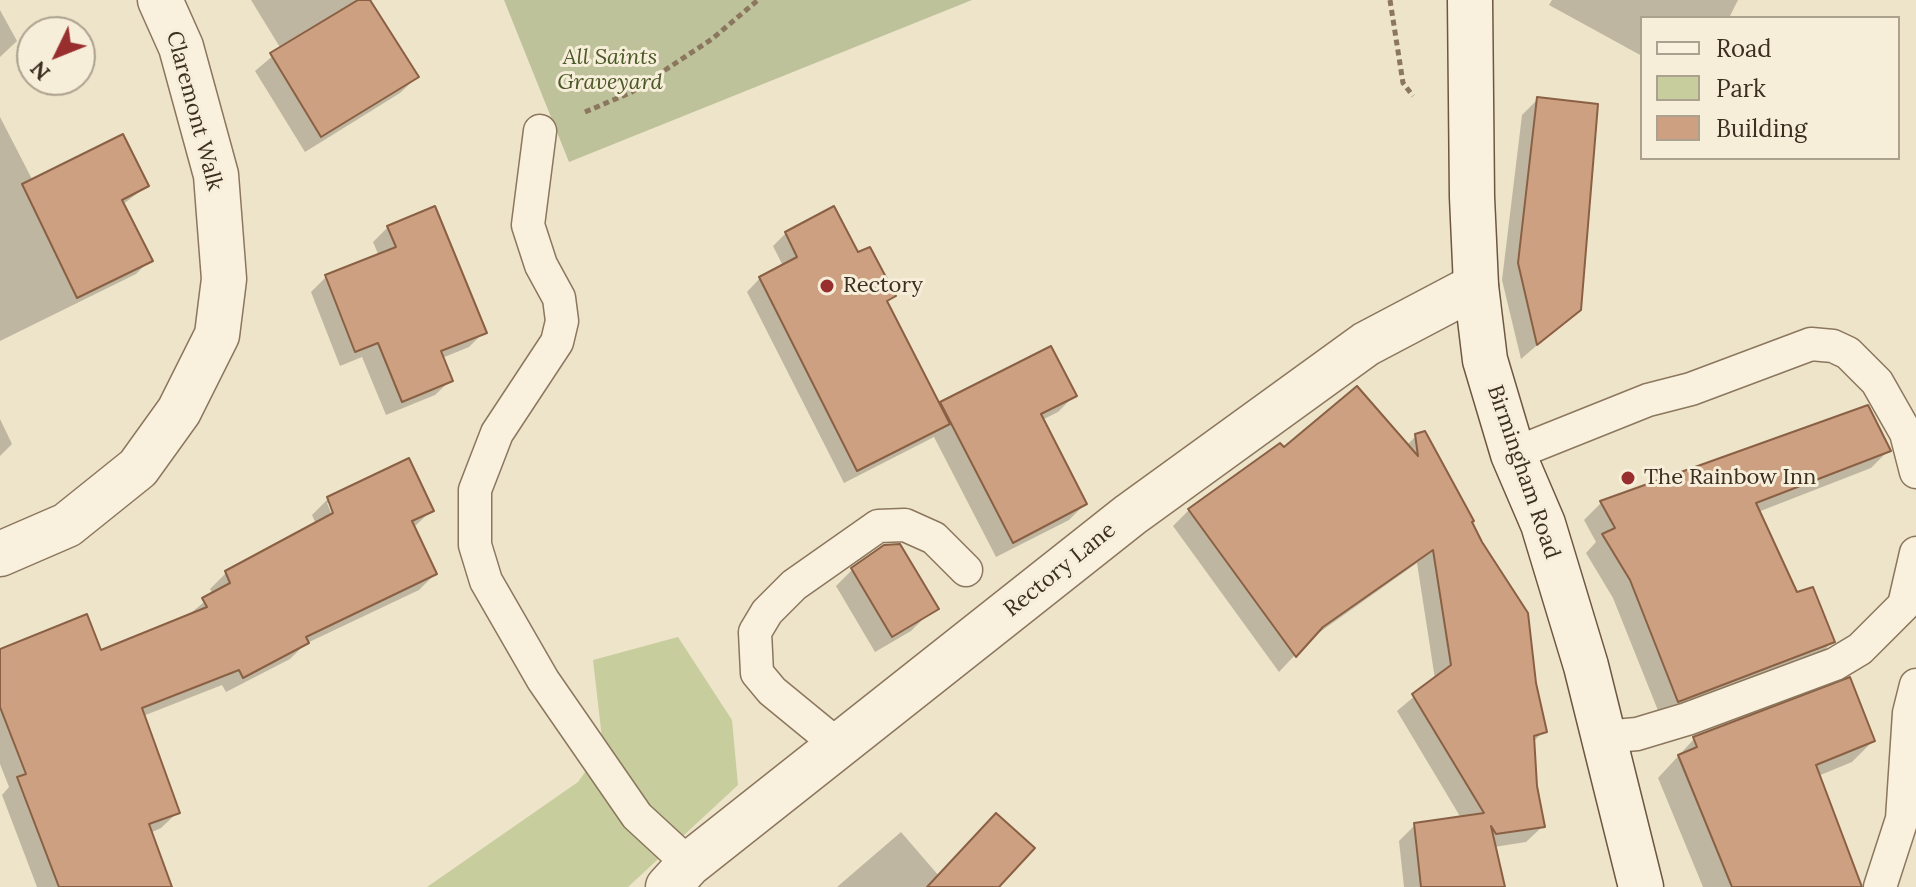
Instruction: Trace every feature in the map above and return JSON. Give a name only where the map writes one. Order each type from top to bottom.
[{"type":"street","name":"Claremont Walk","points":[[0,554],[67,525],[138,468],[179,411],[217,335],[224,279],[216,175],[181,47],[160,0]]},
{"type":"street","name":"Birmingham Road","points":[[1470,0],[1476,286],[1485,360],[1513,454],[1543,524],[1604,737],[1641,887]]},
{"type":"street","name":"Rectory Lane","points":[[678,876],[1180,479],[1366,344],[1476,286]]},
{"type":"lane","points":[[540,131],[528,225],[541,265],[559,298],[562,321],[557,342],[497,433],[475,490],[475,545],[486,581],[543,680],[678,876]]},
{"type":"lane","points":[[1513,454],[1663,395],[1691,389],[1811,344],[1833,346],[1848,353],[1877,382],[1906,433],[1916,472]]},
{"type":"lane","points":[[839,746],[772,691],[757,673],[755,632],[767,612],[794,585],[878,526],[905,525],[934,538],[966,570]]},
{"type":"lane","points":[[1604,737],[1637,734],[1687,719],[1809,675],[1848,657],[1904,605],[1916,553]]},
{"type":"lane","points":[[1880,887],[1902,819],[1909,713],[1916,685]]},
{"type":"path","points":[[540,131],[632,92],[712,39],[758,0]]},
{"type":"green space","name":"All Saints Graveyard","points":[[504,0],[972,0],[569,162]]},
{"type":"green space","points":[[678,637],[732,720],[738,785],[628,887],[427,887],[578,782],[603,747],[593,660]]},
{"type":"building","points":[[358,0],[370,0],[419,77],[321,137],[270,53]]},
{"type":"building","points":[[1537,97],[1598,104],[1581,310],[1537,345],[1518,263]]},
{"type":"building","points":[[123,134],[149,186],[122,200],[153,261],[77,298],[22,184]]},
{"type":"building","points":[[435,206],[487,333],[441,351],[453,381],[402,402],[378,343],[355,352],[325,275],[396,247],[387,226]]},
{"type":"building","points":[[834,206],[858,252],[870,247],[896,296],[887,301],[950,424],[857,471],[759,277],[797,257],[785,232]]},
{"type":"building","points":[[1051,346],[1077,396],[1041,414],[1087,504],[1013,543],[940,402]]},
{"type":"building","points":[[1357,386],[1418,456],[1415,434],[1425,431],[1474,521],[1482,542],[1528,613],[1536,683],[1547,732],[1534,736],[1537,786],[1545,827],[1496,834],[1491,826],[1505,887],[1421,887],[1414,823],[1484,813],[1412,694],[1451,665],[1433,550],[1323,627],[1296,657],[1188,509],[1280,443],[1284,447]]},
{"type":"building","points":[[1868,405],[1891,451],[1756,503],[1797,592],[1813,587],[1835,642],[1678,702],[1630,580],[1602,534],[1615,528],[1600,501]]},
{"type":"building","points":[[409,458],[434,511],[412,521],[437,574],[306,637],[309,643],[243,678],[239,670],[142,708],[180,813],[149,824],[172,887],[59,887],[17,777],[26,774],[0,707],[0,649],[87,614],[101,650],[207,607],[202,598],[230,583],[225,571],[333,513],[327,497]]},
{"type":"building","points":[[900,544],[939,609],[892,637],[851,568],[884,545]]},
{"type":"building","points":[[1850,677],[1875,741],[1816,765],[1862,887],[1732,887],[1678,755],[1697,747],[1693,737]]},
{"type":"building","points":[[996,813],[1035,848],[999,887],[927,887]]},
{"type":"place","name":"Rectory","points":[[827,286]]},
{"type":"place","name":"The Rainbow Inn","points":[[1628,478]]}]
